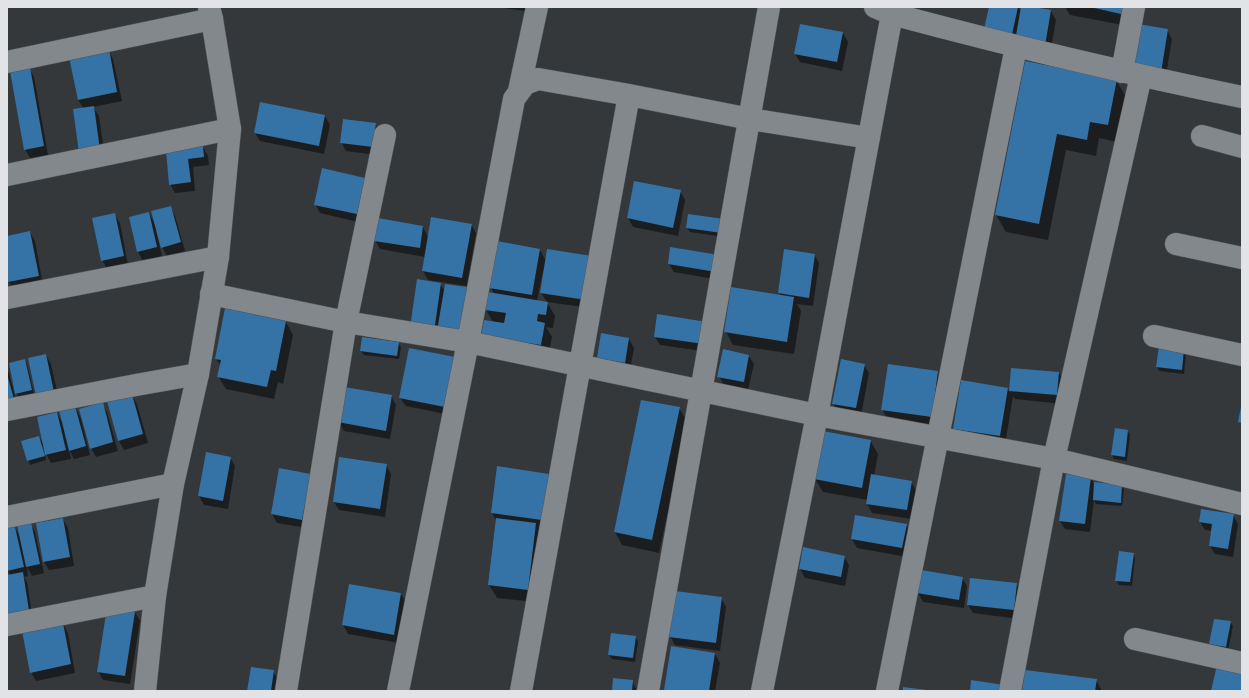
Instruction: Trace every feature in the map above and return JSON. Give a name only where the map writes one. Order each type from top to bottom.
[{"type":"street","points":[[519,91],[538,7]]},
{"type":"street","points":[[648,691],[769,7]]},
{"type":"street","points":[[1010,691],[1054,459],[1132,74],[1134,7]]},
{"type":"street","points":[[762,691],[817,414],[869,138],[884,11],[1016,47],[1132,74],[1242,97]]},
{"type":"street","points":[[7,62],[210,13],[230,130],[218,257],[198,374],[173,484],[155,596],[145,691]]},
{"type":"street","points":[[887,691],[939,438],[1016,47]]},
{"type":"street","points":[[398,691],[468,342],[514,99],[519,91],[525,84],[538,79],[750,119],[869,138]]},
{"type":"street","points":[[521,691],[629,95]]},
{"type":"street","points":[[7,175],[230,130]]},
{"type":"street","points":[[286,691],[346,322],[385,135]]},
{"type":"street","points":[[1202,136],[1242,147]]},
{"type":"street","points":[[1176,244],[1242,258]]},
{"type":"street","points":[[7,298],[218,257]]},
{"type":"street","points":[[211,294],[346,322],[468,342],[700,391],[1054,459],[1242,504]]},
{"type":"street","points":[[1154,336],[1242,355]]},
{"type":"street","points":[[7,410],[198,374]]},
{"type":"street","points":[[7,517],[173,484]]},
{"type":"street","points":[[7,625],[155,596]]},
{"type":"street","points":[[1135,639],[1242,663]]},
{"type":"building","points":[[989,7],[1018,7],[1011,39],[983,33]]},
{"type":"building","points":[[1021,7],[1051,10],[1045,46],[1015,41]]},
{"type":"building","points":[[1090,7],[1123,7],[1121,14]]},
{"type":"building","points":[[800,24],[843,32],[837,62],[794,54]]},
{"type":"building","points":[[1138,24],[1168,29],[1161,73],[1130,67]]},
{"type":"building","points":[[109,49],[117,92],[78,100],[69,57]]},
{"type":"building","points":[[1025,61],[1117,79],[1108,125],[1090,122],[1087,140],[1057,134],[1039,224],[995,215]]},
{"type":"building","points":[[30,67],[44,146],[24,150],[10,71]]},
{"type":"building","points":[[260,102],[325,115],[319,146],[254,133]]},
{"type":"building","points":[[94,106],[100,150],[79,153],[73,109]]},
{"type":"building","points":[[343,119],[376,123],[373,147],[340,143]]},
{"type":"building","points":[[203,146],[204,157],[188,159],[191,182],[169,185],[166,150]]},
{"type":"building","points":[[322,168],[365,178],[357,214],[314,205]]},
{"type":"building","points":[[634,181],[681,190],[673,228],[627,218]]},
{"type":"building","points":[[171,206],[181,242],[161,248],[151,211]]},
{"type":"building","points":[[149,212],[157,247],[137,252],[129,217]]},
{"type":"building","points":[[115,213],[124,256],[101,261],[92,218]]},
{"type":"building","points":[[688,214],[724,219],[722,233],[686,228]]},
{"type":"building","points":[[431,217],[472,224],[462,278],[422,271]]},
{"type":"building","points":[[378,218],[423,226],[420,248],[374,241]]},
{"type":"building","points":[[30,231],[39,276],[8,282],[7,236]]},
{"type":"building","points":[[497,241],[540,249],[532,295],[489,288]]},
{"type":"building","points":[[670,247],[719,255],[716,272],[668,264]]},
{"type":"building","points":[[547,249],[592,256],[586,300],[540,293]]},
{"type":"building","points":[[784,249],[815,254],[809,298],[778,293]]},
{"type":"building","points":[[417,279],[441,283],[434,332],[410,328]]},
{"type":"building","points":[[445,284],[467,287],[459,335],[437,331]]},
{"type":"building","points":[[731,287],[794,297],[787,342],[724,332]]},
{"type":"building","points":[[488,292],[548,302],[546,315],[538,314],[537,321],[545,323],[541,345],[481,336],[484,320],[504,323],[506,313],[485,310]]},
{"type":"building","points":[[225,308],[286,321],[276,371],[271,370],[267,387],[217,377],[221,360],[215,359]]},
{"type":"building","points":[[657,314],[707,322],[704,344],[654,337]]},
{"type":"building","points":[[601,333],[629,338],[625,363],[597,358]]},
{"type":"building","points":[[362,337],[399,342],[397,356],[360,351]]},
{"type":"building","points":[[1159,346],[1184,349],[1182,370],[1156,367]]},
{"type":"building","points":[[409,348],[455,357],[445,407],[399,398]]},
{"type":"building","points":[[723,349],[749,355],[744,382],[717,377]]},
{"type":"building","points":[[46,354],[54,392],[36,396],[28,358]]},
{"type":"building","points":[[25,359],[32,390],[15,394],[9,363]]},
{"type":"building","points":[[841,359],[865,364],[856,408],[832,404]]},
{"type":"building","points":[[888,364],[938,371],[932,417],[881,410]]},
{"type":"building","points":[[1011,368],[1059,372],[1057,395],[1009,391]]},
{"type":"building","points":[[7,374],[14,399],[7,401]]},
{"type":"building","points":[[961,380],[1008,388],[1000,436],[953,429]]},
{"type":"building","points":[[344,387],[392,395],[386,431],[338,422]]},
{"type":"building","points":[[132,394],[143,434],[118,441],[107,401]]},
{"type":"building","points":[[641,400],[680,407],[652,540],[614,532]]},
{"type":"building","points":[[103,402],[113,442],[90,449],[79,409]]},
{"type":"building","points":[[75,406],[86,446],[69,451],[59,410]]},
{"type":"building","points":[[1242,407],[1242,423],[1238,422]]},
{"type":"building","points":[[57,412],[66,450],[45,455],[37,417]]},
{"type":"building","points":[[1115,428],[1128,430],[1125,457],[1111,455]]},
{"type":"building","points":[[823,431],[871,440],[862,488],[814,479]]},
{"type":"building","points":[[39,436],[45,456],[27,461],[21,441]]},
{"type":"building","points":[[206,452],[231,457],[223,501],[198,496]]},
{"type":"building","points":[[339,457],[387,464],[380,509],[333,502]]},
{"type":"building","points":[[497,466],[549,474],[542,520],[491,513]]},
{"type":"building","points":[[279,468],[311,474],[302,520],[271,514]]},
{"type":"building","points":[[871,474],[912,481],[907,510],[866,504]]},
{"type":"building","points":[[1066,474],[1091,477],[1085,524],[1059,521]]},
{"type":"building","points":[[1094,482],[1122,485],[1121,503],[1093,500]]},
{"type":"building","points":[[1201,509],[1234,514],[1228,549],[1209,546],[1212,524],[1199,522]]},
{"type":"building","points":[[855,515],[907,524],[902,548],[851,539]]},
{"type":"building","points":[[63,518],[70,557],[43,562],[36,523]]},
{"type":"building","points":[[496,518],[536,523],[528,590],[488,585]]},
{"type":"building","points":[[31,522],[40,564],[26,567],[17,525]]},
{"type":"building","points":[[15,527],[24,567],[7,571],[7,528]]},
{"type":"building","points":[[803,547],[845,556],[841,577],[799,569]]},
{"type":"building","points":[[1119,551],[1134,553],[1130,582],[1115,581]]},
{"type":"building","points":[[921,570],[963,577],[959,600],[917,593]]},
{"type":"building","points":[[23,572],[30,617],[7,621],[7,575]]},
{"type":"building","points":[[970,578],[1017,583],[1014,610],[967,605]]},
{"type":"building","points":[[349,584],[401,593],[394,635],[342,625]]},
{"type":"building","points":[[675,591],[722,597],[716,643],[669,637]]},
{"type":"building","points":[[107,607],[135,612],[125,676],[97,672]]},
{"type":"building","points":[[1214,619],[1231,621],[1226,647],[1209,644]]},
{"type":"building","points":[[63,623],[71,664],[30,673],[22,631]]},
{"type":"building","points":[[611,633],[636,636],[633,658],[608,655]]},
{"type":"building","points":[[671,646],[715,653],[709,691],[664,690]]},
{"type":"building","points":[[1217,665],[1242,672],[1242,691],[1211,691]]},
{"type":"building","points":[[251,667],[274,670],[271,691],[247,691]]},
{"type":"building","points":[[1025,670],[1097,679],[1095,691],[1022,691]]},
{"type":"building","points":[[613,678],[633,680],[632,691],[612,691]]},
{"type":"building","points":[[971,680],[1004,685],[1003,691],[970,691]]},
{"type":"building","points":[[903,687],[927,690],[927,691],[903,691]]}]
